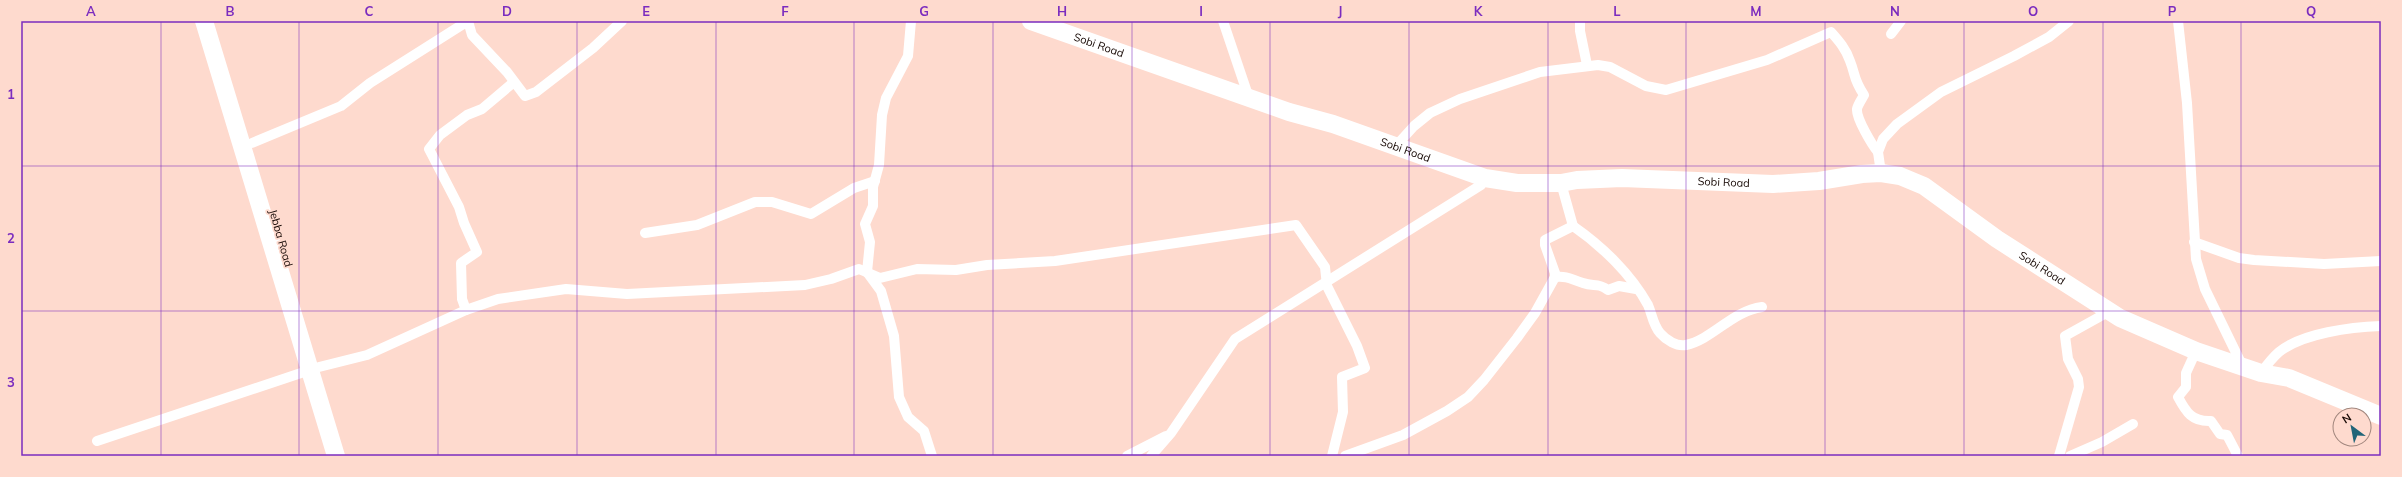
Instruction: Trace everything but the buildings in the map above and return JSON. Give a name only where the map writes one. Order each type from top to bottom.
[{"type":"highway","points":[[204,21],[315,369],[336,456]]},
{"type":"highway","name":"Jebba Road","points":[[216,21],[252,143],[315,369],[346,456]]},
{"type":"highway","name":"Sobi Road","points":[[1031,21],[1249,98],[1333,124],[1485,178],[1537,184],[1622,178],[1773,184],[1881,173],[1900,176],[1924,186],[1997,239],[2110,311],[2170,341],[2196,351],[2242,365],[2261,373],[2289,378],[2381,416]]},
{"type":"street","points":[[252,143],[341,106],[370,83],[468,21],[472,36],[507,72],[525,96],[536,92],[593,48],[622,21]]},
{"type":"street","points":[[911,21],[908,56],[886,98],[882,115],[879,165],[875,181],[872,206],[865,224],[870,242],[867,272],[881,291],[894,336],[899,398],[908,417],[924,431],[932,456]]},
{"type":"street","points":[[1223,21],[1249,98]]},
{"type":"street","points":[[1580,21],[1580,31],[1587,65]]},
{"type":"street","points":[[1891,34],[1901,21]]},
{"type":"street","points":[[1878,152],[1883,139],[1889,132],[1941,92],[2014,56],[2049,36],[2069,21]]},
{"type":"street","points":[[2178,21],[2187,103],[2196,259],[2205,289],[2242,365]]},
{"type":"street","points":[[1395,147],[1414,126],[1430,113],[1460,99],[1540,72],[1574,70],[1587,65],[1610,67],[1646,86],[1666,90],[1767,60],[1831,32],[1840,40],[1850,60],[1854,81],[1864,95],[1857,108],[1857,112],[1865,132],[1878,152],[1881,173]]},
{"type":"street","points":[[466,310],[462,299],[461,263],[477,252],[464,223],[459,207],[429,149],[440,135],[467,115],[482,109],[514,82]]},
{"type":"street","points":[[1151,456],[1171,433],[1235,339],[1481,185],[1485,178]]},
{"type":"street","points":[[645,233],[697,225],[755,202],[772,202],[811,214],[854,188],[875,181]]},
{"type":"street","points":[[1562,183],[1573,226],[1605,252],[1648,305],[1660,332],[1671,342],[1680,346],[1694,342],[1739,314],[1762,307]]},
{"type":"street","points":[[97,441],[315,369],[367,355],[466,310],[498,299],[566,289],[627,294],[805,285],[831,279],[859,269],[880,278],[917,269],[956,270],[987,265],[1055,262],[1296,225],[1325,267],[1327,280],[1326,286],[1357,346],[1365,368],[1342,377],[1343,412],[1332,456]]},
{"type":"street","points":[[1345,456],[1403,435],[1447,411],[1468,397],[1484,380],[1521,332],[1555,277],[1545,245],[1545,240],[1573,226]]},
{"type":"street","points":[[2194,242],[2239,258],[2254,260],[2324,264],[2381,261]]},
{"type":"street","points":[[1555,277],[1569,276],[1585,284],[1600,284],[1608,290],[1619,286],[1636,289]]},
{"type":"street","points":[[2059,456],[2079,387],[2078,379],[2068,359],[2065,336],[2110,311]]},
{"type":"street","points":[[2261,373],[2280,351],[2291,344],[2330,332],[2381,326]]},
{"type":"street","points":[[2196,351],[2186,373],[2186,387],[2178,397],[2186,412],[2199,422],[2211,421],[2220,434],[2227,435],[2238,456]]},
{"type":"street","points":[[2070,456],[2102,442],[2133,424]]},
{"type":"street","points":[[1127,456],[1171,433]]}]
